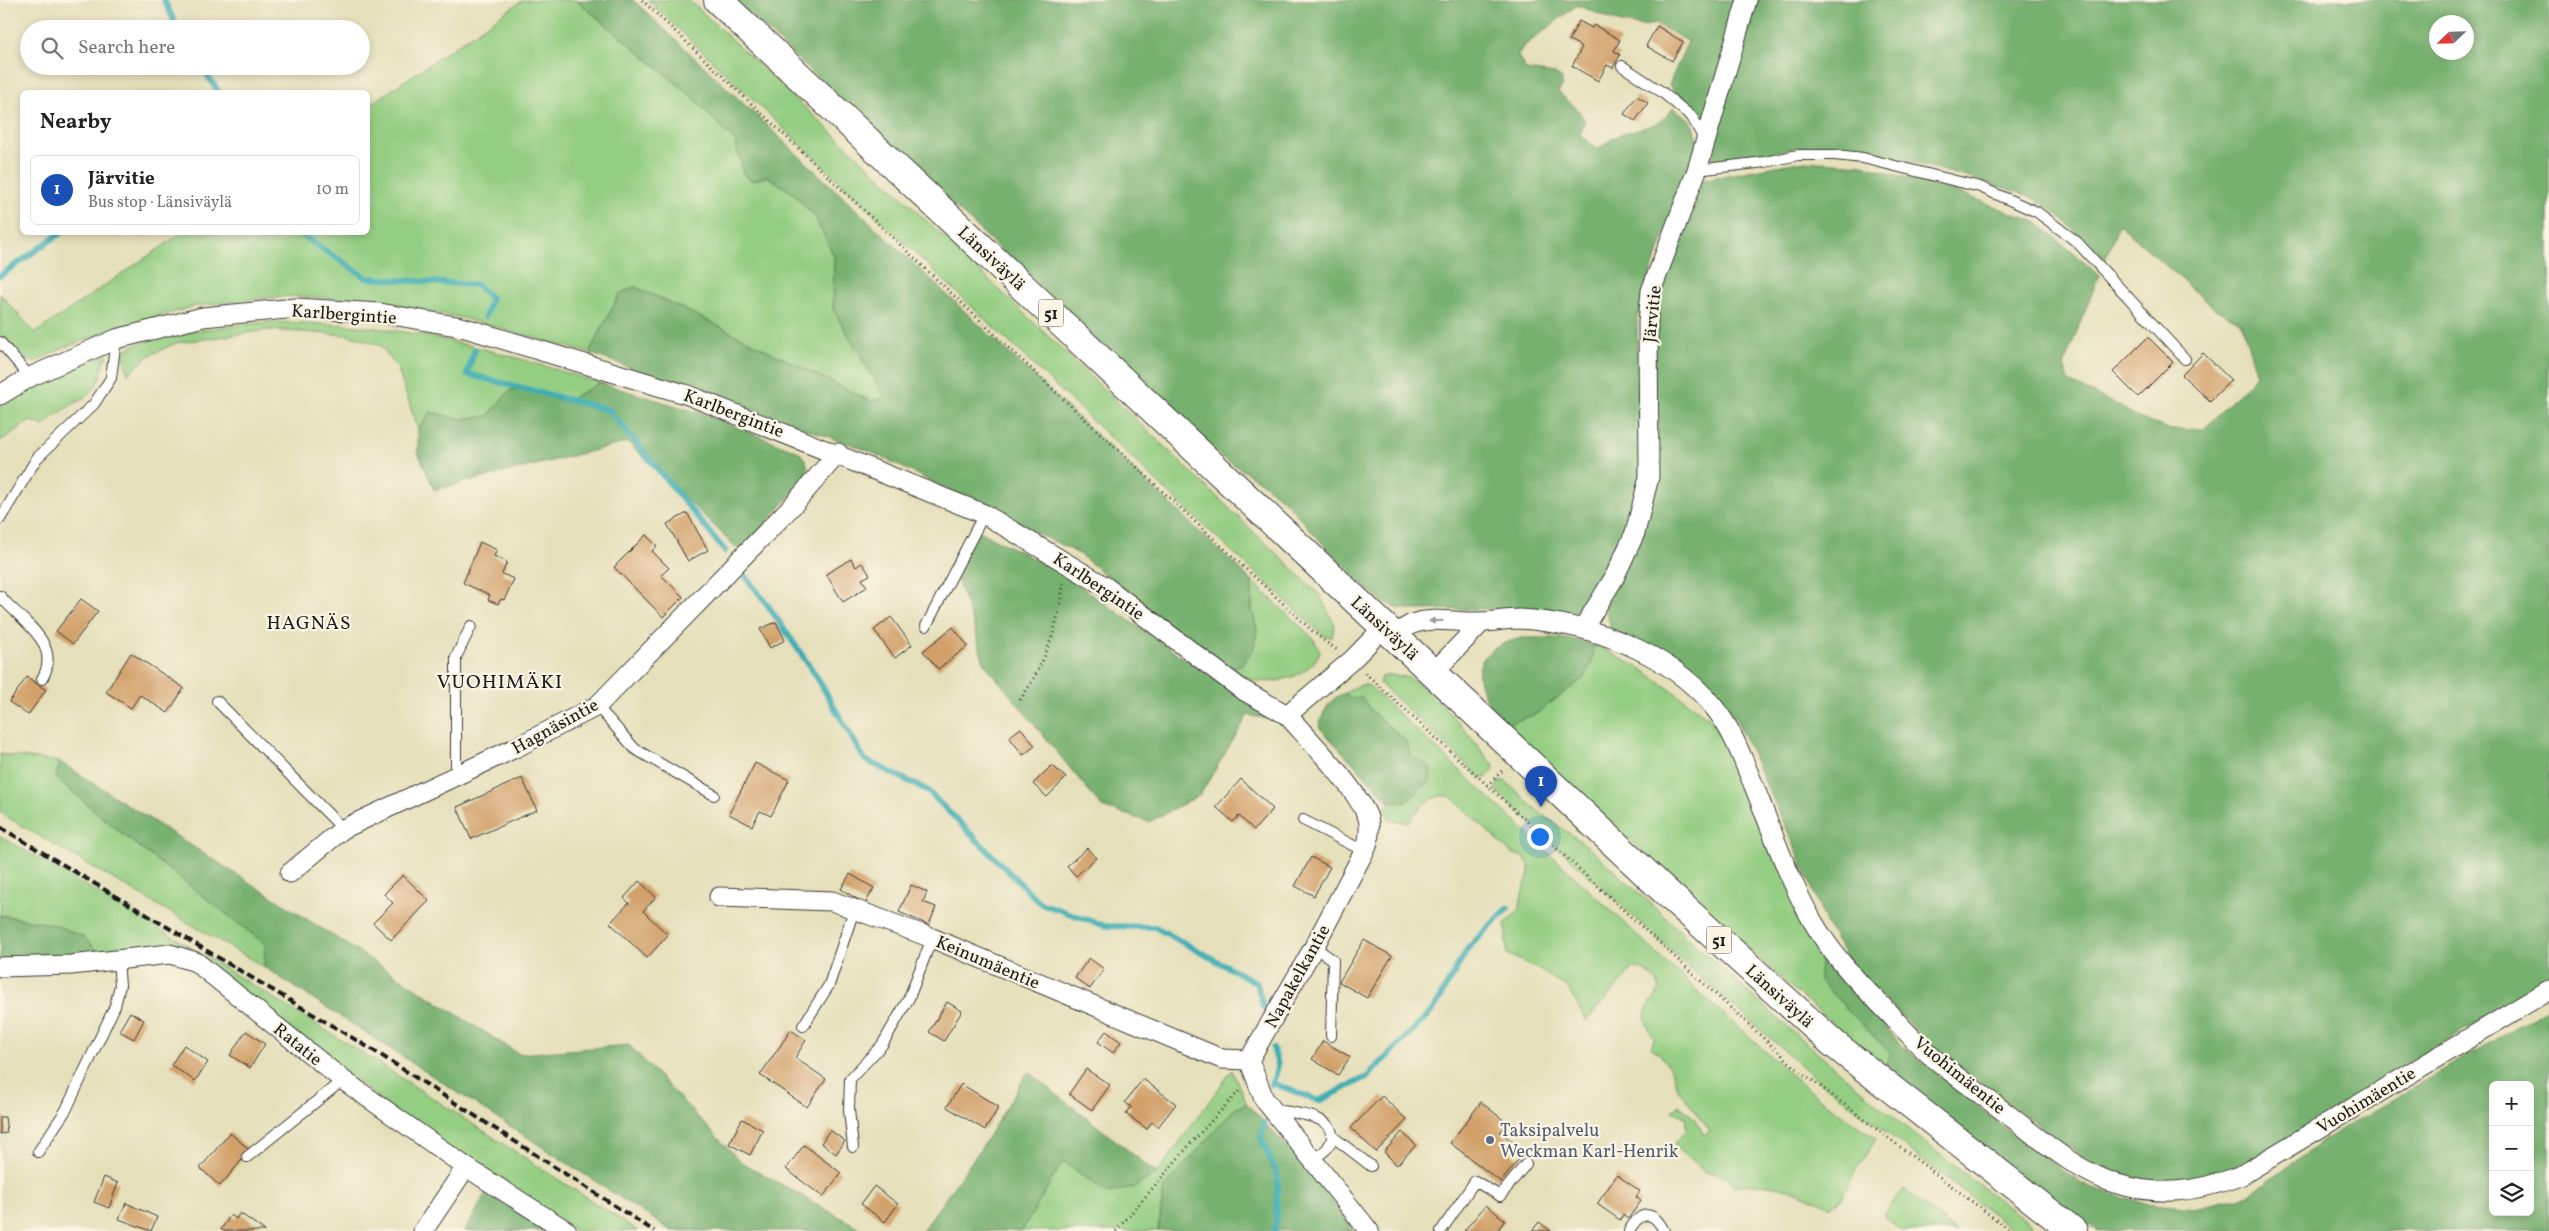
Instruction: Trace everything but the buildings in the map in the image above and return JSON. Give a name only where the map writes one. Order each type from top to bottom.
[{"type":"main road","name":"Länsiväylä","points":[[718,0],[1666,893],[1834,1044],[2073,1231]]},
{"type":"street","name":"Järvitie","points":[[1584,627],[1609,586],[1635,533],[1649,477],[1648,322],[1651,291],[1697,170],[1747,0]]},
{"type":"street","name":"Karlbergintie","points":[[0,394],[30,378],[116,339],[203,317],[296,308],[380,313],[462,328],[688,395],[838,453],[984,514],[1106,587],[1241,689],[1287,715]]},
{"type":"street","name":"Hagnäsintie","points":[[290,873],[343,829],[456,776],[597,706],[794,504],[838,453]]},
{"type":"street","name":"Vuohimäentie","points":[[1388,631],[1437,620],[1482,622],[1515,619],[1584,627],[1619,640],[1654,659],[1691,684],[1713,707],[1733,734],[1790,874],[1812,919],[1829,948],[1849,973],[1930,1055],[2050,1146],[2082,1168],[2113,1182],[2172,1192],[2207,1188],[2240,1176],[2549,990]]},
{"type":"street","points":[[1433,673],[1482,622]]},
{"type":"street","points":[[1287,715],[1388,631]]},
{"type":"street","name":"Napakelkantie","points":[[1252,1068],[1364,851],[1370,833],[1367,816],[1333,768],[1287,715]]},
{"type":"street","name":"Keinumäentie","points":[[720,897],[832,901],[932,938],[1222,1059],[1252,1068]]},
{"type":"street","name":"Ratatie","points":[[0,967],[71,965],[170,954],[196,962],[343,1080],[466,1167],[567,1231]]},
{"type":"street","points":[[1252,1068],[1264,1099],[1369,1231]]},
{"type":"street","points":[[423,1231],[466,1167]]},
{"type":"lane","points":[[1622,66],[1662,92],[1692,117],[1706,142]]},
{"type":"lane","points":[[1697,170],[1765,162],[1798,155],[1835,156],[1863,158],[1980,187],[2037,212],[2077,242],[2185,359]]},
{"type":"lane","points":[[0,519],[38,458],[98,398],[111,378],[116,339]]},
{"type":"lane","points":[[0,342],[30,378]]},
{"type":"lane","points":[[926,626],[984,514]]},
{"type":"lane","points":[[0,596],[35,630],[45,645],[49,662],[42,679]]},
{"type":"lane","points":[[456,776],[456,657],[471,626]]},
{"type":"lane","points":[[216,701],[343,829]]},
{"type":"lane","points":[[597,706],[635,749],[714,795]]},
{"type":"lane","points":[[1303,820],[1364,851]]},
{"type":"lane","points":[[803,1026],[829,985],[854,910]]},
{"type":"lane","points":[[854,1147],[849,1110],[850,1079],[882,1045],[909,998],[932,938]]},
{"type":"lane","points":[[1314,947],[1333,960],[1331,1036]]},
{"type":"lane","points":[[38,1152],[66,1110],[115,1006],[120,985],[118,961]]},
{"type":"lane","points":[[247,1157],[343,1080]]},
{"type":"lane","points":[[1274,1110],[1306,1113],[1321,1120],[1328,1126],[1332,1136],[1371,1166]]},
{"type":"lane","points":[[1313,1160],[1328,1148],[1332,1136]]},
{"type":"lane","points":[[1442,1231],[1475,1181],[1500,1196],[1526,1164]]},
{"type":"lane","points":[[1629,1231],[1634,1220],[1641,1216],[1650,1215],[1657,1220],[1664,1231]]},
{"type":"path","points":[[642,0],[1026,364],[1319,638],[1352,660],[1796,1068],[2011,1231]]},
{"type":"path","points":[[1020,700],[1038,674],[1060,612],[1065,562]]},
{"type":"path","points":[[1116,1231],[1252,1068]]},
{"type":"green space","points":[[523,0],[576,0],[692,96],[736,143],[743,173],[752,181],[767,176],[794,194],[815,217],[834,256],[833,309],[885,398],[871,401],[695,314],[635,287],[620,293],[589,353],[463,318],[366,300],[285,296],[197,306],[126,325],[63,348],[35,362],[26,360],[13,352],[0,336],[0,294],[35,333],[179,235],[370,235],[370,105]]},
{"type":"green space","points":[[576,0],[633,0],[1252,581],[1252,610],[1257,630],[1254,648],[1242,664],[1232,669],[1168,624],[1078,553],[867,450],[589,353],[620,293],[635,287],[870,401],[885,398],[833,309],[834,256],[815,217],[794,194],[767,176],[752,181],[743,173],[736,143],[692,96]]},
{"type":"green space","points":[[648,0],[689,0],[907,202],[1319,594],[1335,625],[1332,637],[1324,636],[1158,483]]},
{"type":"green space","points":[[735,0],[1741,0],[1704,130],[1695,113],[1669,85],[1688,41],[1656,24],[1642,26],[1621,23],[1577,5],[1522,48],[1518,56],[1526,70],[1555,74],[1562,79],[1562,87],[1558,92],[1578,110],[1585,121],[1580,135],[1598,149],[1618,135],[1650,126],[1662,120],[1673,108],[1689,119],[1699,139],[1647,283],[1637,319],[1637,368],[1642,471],[1627,535],[1606,582],[1585,609],[1567,613],[1538,608],[1417,610],[1397,608],[1381,601],[1331,553],[1287,503],[1261,482],[1219,455]]},
{"type":"green space","points":[[1752,0],[2549,0],[2549,982],[2392,1071],[2280,1147],[2235,1171],[2186,1184],[2129,1180],[2092,1164],[1938,1052],[1854,969],[1827,925],[1797,851],[1735,717],[1706,681],[1611,630],[1605,607],[1642,530],[1653,328],[1659,289],[1701,180],[1804,161],[1863,165],[1960,193],[2038,223],[2099,275],[2064,364],[2069,382],[2121,407],[2141,419],[2171,430],[2204,429],[2257,375],[2241,322],[2215,309],[2119,224],[2105,260],[2061,218],[2040,202],[2017,192],[1918,164],[1873,154],[1803,148],[1781,151],[1746,160],[1724,161],[1713,159],[1709,147]]},
{"type":"green space","points":[[269,322],[346,325],[418,334],[496,352],[600,383],[565,402],[528,390],[510,390],[488,416],[460,419],[430,412],[418,430],[397,367],[380,345],[348,335],[269,330],[176,343],[150,355],[128,374],[123,355],[126,349],[137,344],[195,331]]},
{"type":"green space","points":[[107,354],[108,358],[104,359],[101,374],[90,393],[53,417],[44,426],[31,421],[0,441],[0,406],[42,382]]},
{"type":"green space","points":[[600,383],[703,414],[797,451],[806,462],[807,476],[741,552],[628,442],[434,490],[418,452],[418,430],[430,412],[460,419],[488,416],[510,390],[528,390],[565,402]]},
{"type":"green space","points":[[979,531],[1056,570],[1253,706],[1267,719],[1248,715],[1200,795],[1149,822],[1102,807],[984,663],[973,623],[954,571]]},
{"type":"green space","points":[[1252,581],[1313,638],[1320,651],[1310,666],[1292,677],[1272,681],[1253,680],[1232,669],[1242,664],[1257,630],[1252,610]]},
{"type":"green space","points":[[1522,638],[1566,638],[1594,645],[1592,662],[1584,678],[1536,714],[1504,725],[1485,697],[1480,684],[1479,672],[1482,661],[1490,652],[1503,644]]},
{"type":"green space","points":[[1594,645],[1642,669],[1708,717],[1732,753],[1820,949],[1819,980],[1891,1054],[1884,1067],[1794,990],[1504,725],[1536,714],[1592,662]]},
{"type":"green space","points":[[1390,675],[1409,678],[1430,693],[1442,705],[1494,766],[1493,771],[1486,778],[1481,778],[1379,683],[1381,677]]},
{"type":"green space","points":[[1360,685],[1368,685],[1693,987],[1811,1092],[1876,1139],[1854,1173],[1842,1198],[1830,1207],[1807,1196],[1772,1185],[1760,1184],[1735,1187],[1729,1177],[1705,1172],[1673,1144],[1687,1130],[1685,1117],[1673,1111],[1679,1105],[1694,1118],[1704,1135],[1710,1131],[1678,1089],[1672,1071],[1660,1054],[1651,1048],[1654,1039],[1649,1030],[1645,1014],[1657,994],[1658,984],[1655,979],[1647,972],[1632,968],[1586,1021],[1568,988],[1536,968],[1507,954],[1505,923],[1520,909],[1521,898],[1530,866],[1523,857],[1511,853],[1450,796],[1431,799],[1409,822],[1390,821],[1385,808],[1390,802],[1407,802],[1410,755],[1405,741],[1371,711],[1362,697],[1351,698],[1345,693]]},
{"type":"green space","points":[[1345,693],[1351,698],[1362,697],[1371,711],[1406,741],[1410,755],[1430,767],[1431,779],[1407,802],[1390,802],[1319,727],[1322,716],[1331,702],[1339,695]]},
{"type":"green space","points":[[0,754],[60,762],[57,778],[120,832],[266,944],[264,967],[0,813]]},
{"type":"green space","points":[[60,762],[519,1054],[629,1045],[741,1162],[865,1231],[672,1231],[264,967],[265,944],[120,832],[56,778]]},
{"type":"green space","points":[[1506,781],[1546,817],[1594,852],[1757,1000],[1868,1096],[1924,1142],[2041,1231],[2015,1231],[1818,1080],[1690,968],[1496,791],[1498,782]]},
{"type":"green space","points":[[0,836],[184,943],[369,1057],[638,1231],[575,1231],[406,1120],[195,953],[101,955],[84,937],[55,925],[0,915]]},
{"type":"green space","points":[[0,915],[55,925],[84,937],[101,955],[0,959]]},
{"type":"green space","points":[[1820,949],[1902,1046],[2006,1129],[2083,1185],[2142,1203],[2194,1208],[2250,1195],[2327,1138],[2549,1008],[2549,1231],[2097,1231],[2038,1189],[1884,1067],[1891,1054],[1819,980]]},
{"type":"green space","points":[[1232,1070],[1247,1104],[1235,1108],[1164,1188],[1158,1231],[1022,1231],[1063,1161],[1107,1193],[1157,1173]]},
{"type":"green space","points":[[1028,1072],[1157,1173],[1133,1188],[1107,1193],[1063,1161],[1022,1231],[922,1231],[980,1150]]},
{"type":"green space","points":[[1247,1104],[1311,1173],[1354,1231],[1158,1231],[1164,1188],[1235,1108]]},
{"type":"green space","points":[[489,1188],[556,1231],[465,1231]]},
{"type":"green space","points":[[1904,1189],[1956,1231],[1902,1231],[1883,1215]]},
{"type":"waterway","points":[[164,0],[174,20]]},
{"type":"waterway","points":[[207,75],[218,90]]},
{"type":"waterway","points":[[0,276],[58,235]]},
{"type":"waterway","points":[[302,235],[367,278],[477,285],[491,298],[485,317]]},
{"type":"waterway","points":[[475,349],[467,374],[609,410],[725,551]]},
{"type":"waterway","points":[[746,577],[815,674],[865,760],[927,790],[1040,903],[1105,926],[1155,927],[1257,983],[1263,1007]]},
{"type":"waterway","points":[[1272,1083],[1319,1101],[1367,1077],[1433,1010],[1468,948],[1508,908]]},
{"type":"waterway","points":[[1272,1085],[1278,1065],[1273,1048]]},
{"type":"waterway","points":[[1264,1123],[1261,1138],[1278,1177],[1275,1231]]},
{"type":"railway","points":[[0,827],[376,1052],[654,1231]]},
{"type":"place","name":"Järvitie","points":[[1541,807]]},
{"type":"place","name":"Taksipalvelu Weckman Karl-Henrik","points":[[1490,1140]]},
{"type":"district","name":"HAGNÄS","points":[[309,622]]},
{"type":"district","name":"VUOHIMÄKI","points":[[500,681]]}]
